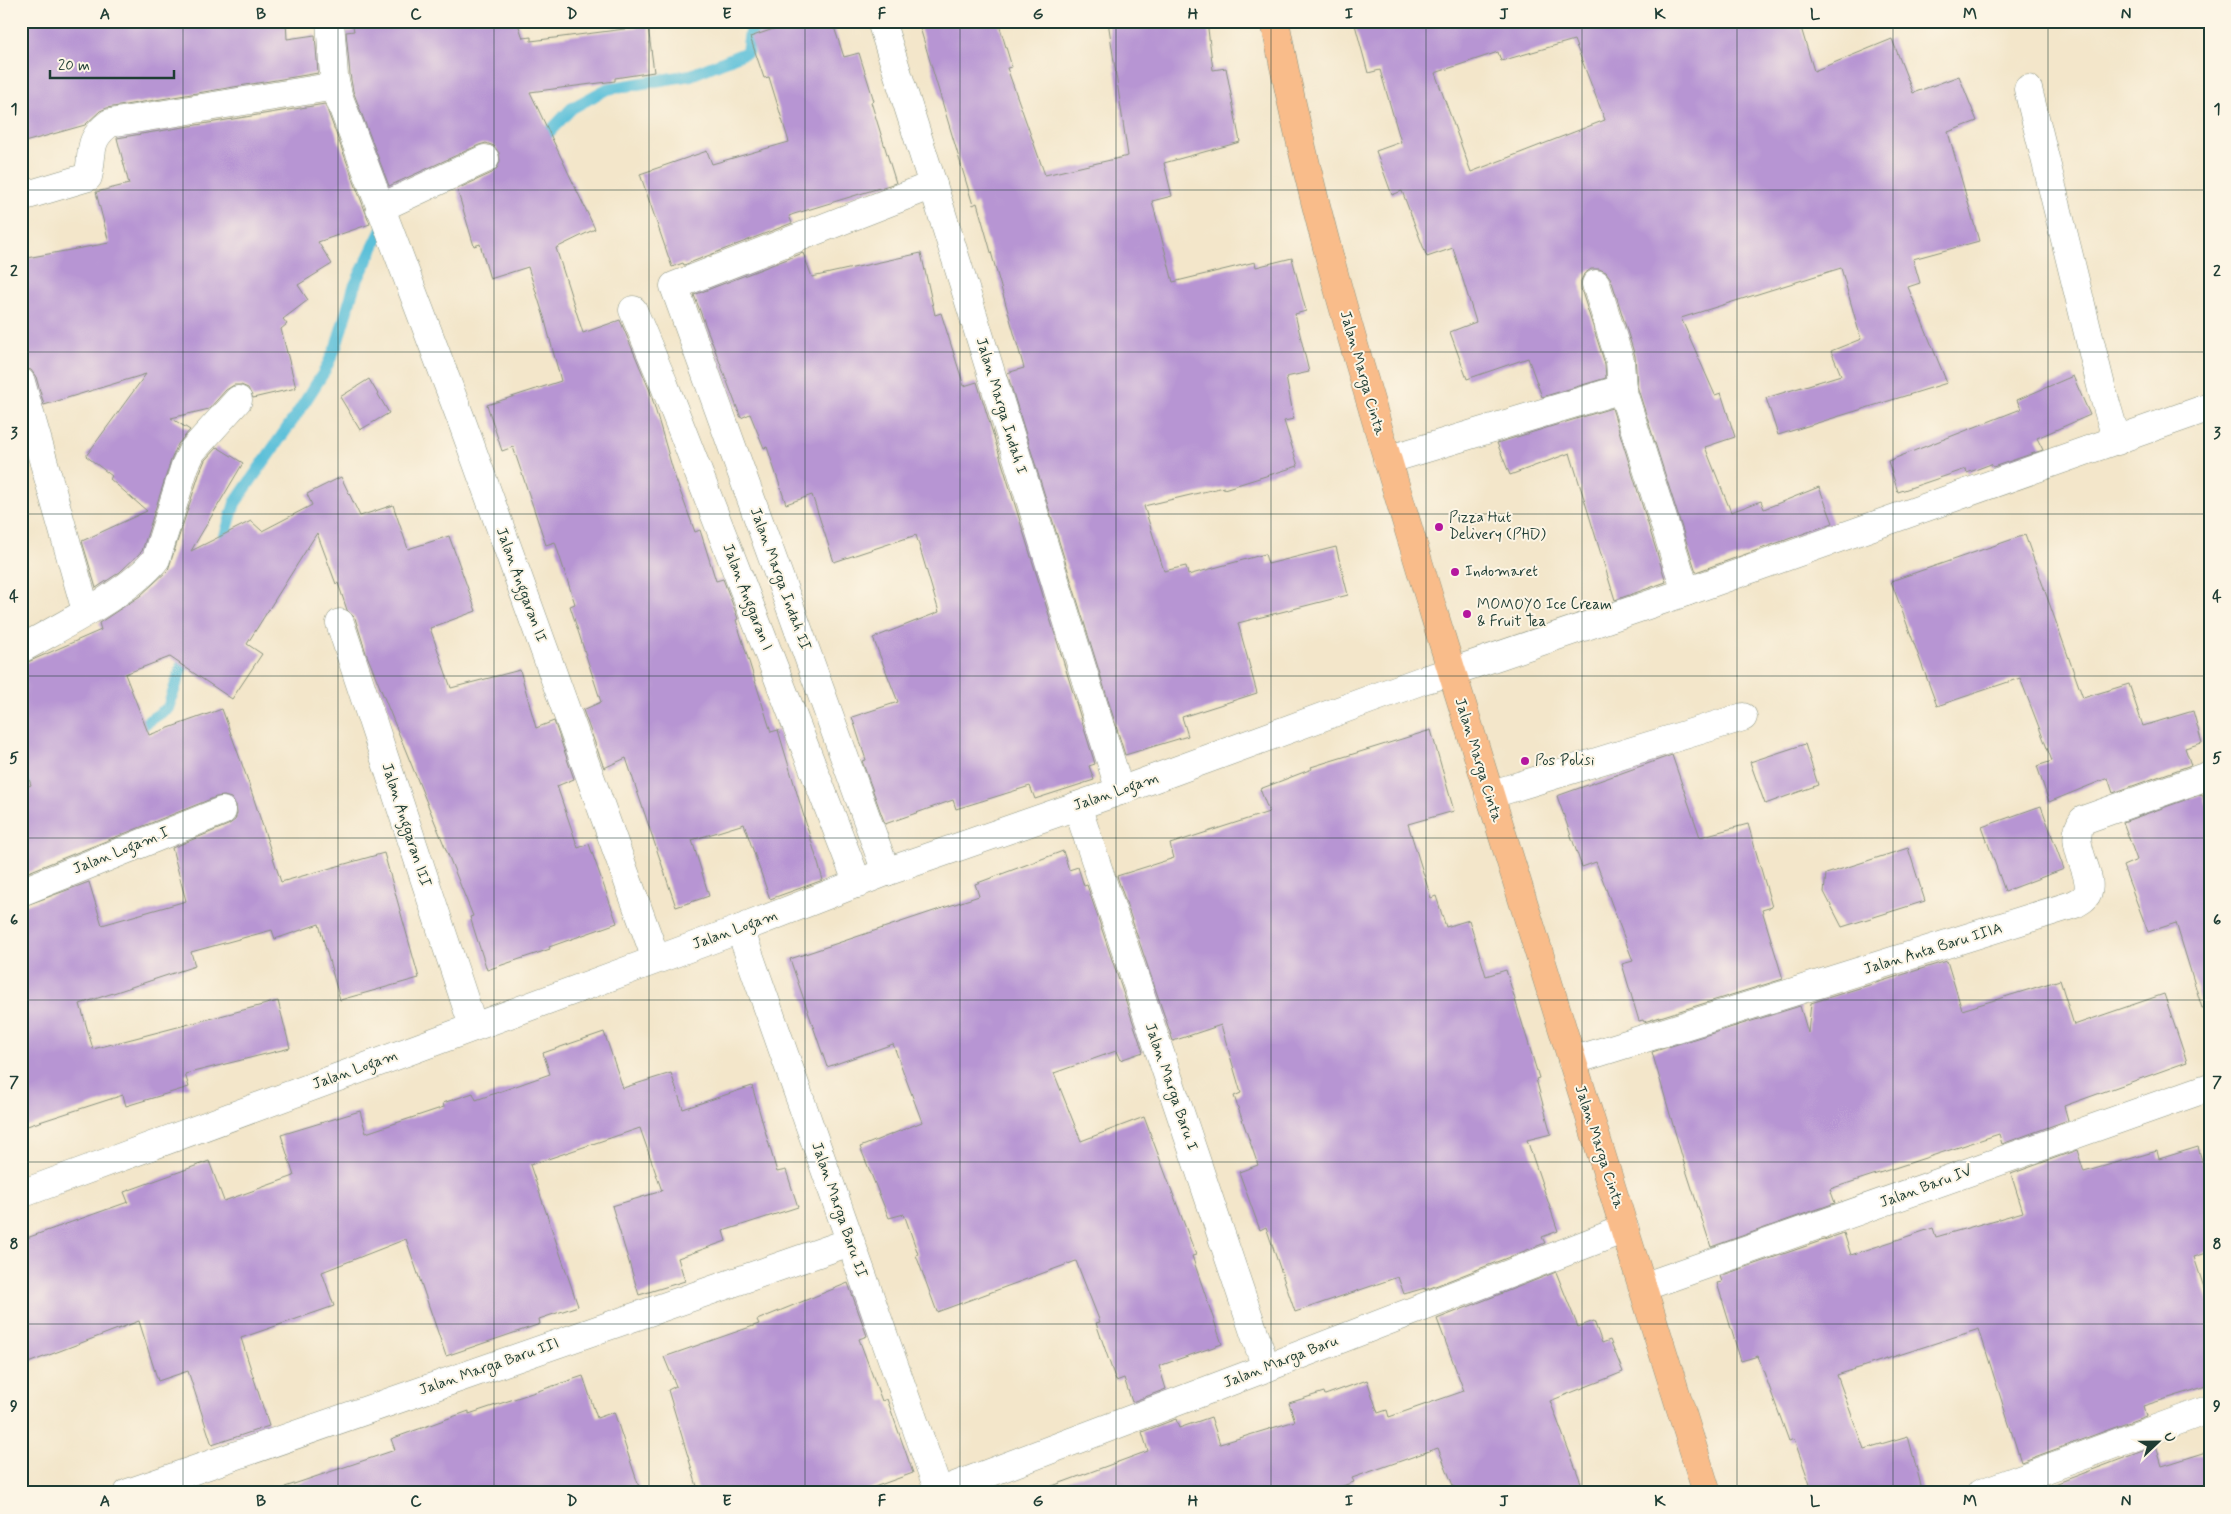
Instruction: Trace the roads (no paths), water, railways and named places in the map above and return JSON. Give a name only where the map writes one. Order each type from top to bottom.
[{"type":"main road","name":"Jalan Marga Cinta","points":[[1275,21],[1316,210],[1387,460],[1706,1493]]},
{"type":"street","name":"Jalan Anggaran II","points":[[330,21],[336,86],[383,216],[461,419],[656,959]]},
{"type":"street","name":"Jalan Marga Indah I","points":[[881,21],[934,185],[1120,791]]},
{"type":"street","points":[[21,197],[88,177],[93,140],[100,131],[110,124],[336,86]]},
{"type":"street","points":[[2028,89],[2102,390],[2117,441]]},
{"type":"street","points":[[383,216],[485,159]]},
{"type":"street","name":"Jalan Marga Indah II","points":[[886,872],[674,286],[934,185]]},
{"type":"street","points":[[1596,284],[1620,360],[1622,389],[1686,592]]},
{"type":"street","name":"Jalan Anggaran I","points":[[633,310],[664,384],[858,884]]},
{"type":"street","points":[[664,384],[704,368]]},
{"type":"street","points":[[21,382],[86,611]]},
{"type":"street","points":[[1387,460],[1622,389]]},
{"type":"street","points":[[21,649],[139,578],[156,559],[185,466],[192,451],[238,400]]},
{"type":"street","name":"Jalan Logam","points":[[21,1194],[740,928],[886,872],[1120,791],[1424,680],[1450,668],[1686,592],[2210,407]]},
{"type":"street","name":"Jalan Anggaran III","points":[[340,623],[473,1026]]},
{"type":"street","points":[[1489,794],[1743,717]]},
{"type":"street","name":"Jalan Anta Baru IIIA","points":[[1572,1062],[2075,904],[2086,897],[2090,886],[2076,836],[2078,827],[2083,820],[2210,775]]},
{"type":"street","name":"Jalan Marga Baru I","points":[[1077,806],[1266,1368]]},
{"type":"street","name":"Jalan Logam I","points":[[21,892],[222,811]]},
{"type":"street","name":"Jalan Marga Baru II","points":[[740,928],[937,1492]]},
{"type":"street","name":"Jalan Baru IV","points":[[1643,1287],[2210,1087]]},
{"type":"street","name":"Jalan Marga Baru","points":[[937,1492],[1266,1368],[1625,1229]]},
{"type":"street","name":"Jalan Marga Baru III","points":[[128,1493],[850,1242]]},
{"type":"street","points":[[1981,1493],[2210,1409]]},
{"type":"waterway","points":[[538,144],[572,108],[607,89],[691,75],[747,52],[750,32],[764,21]]},
{"type":"waterway","points":[[221,549],[235,503],[324,372],[336,347],[354,287],[386,221]]},
{"type":"waterway","points":[[131,733],[168,708],[187,651]]},
{"type":"waterway","points":[[21,782],[45,772]]},
{"type":"place","name":"Pizza Hut Delivery (PHD)","points":[[1439,527]]},
{"type":"place","name":"Indomaret","points":[[1455,572]]},
{"type":"place","name":"MOMOYO Ice Cream & Fruit Tea","points":[[1467,614]]},
{"type":"place","name":"Pos Polisi","points":[[1525,761]]}]
